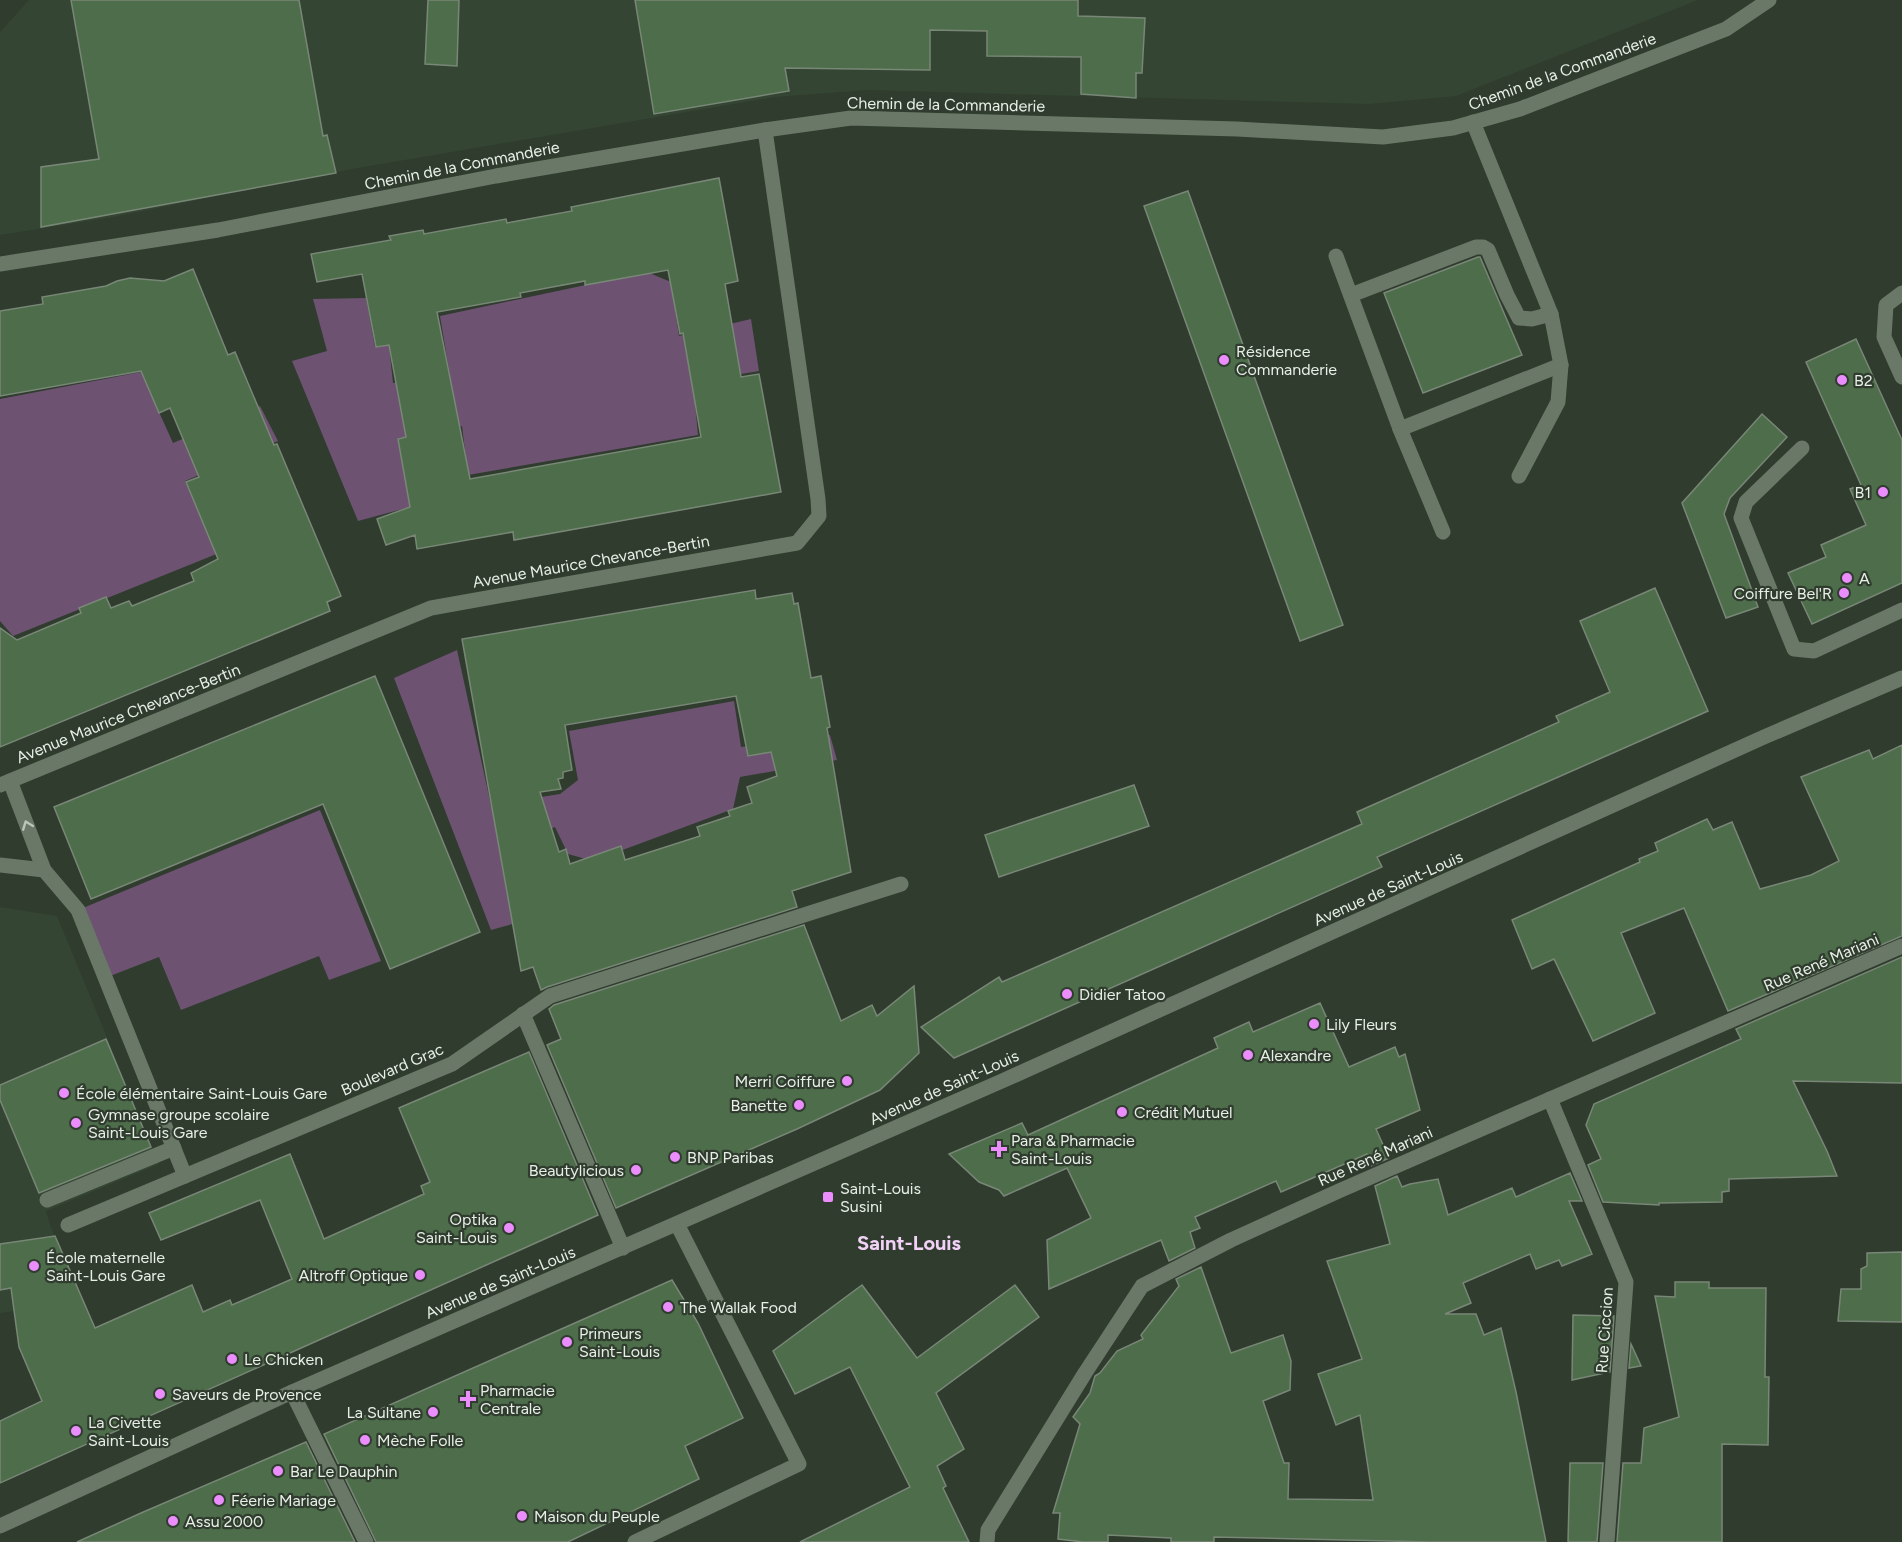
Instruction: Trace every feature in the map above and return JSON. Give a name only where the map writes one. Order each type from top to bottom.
[{"type":"street","name":"Chemin de la Commanderie","points":[[0,264],[218,230],[496,176],[765,130],[851,118],[1237,129],[1383,137],[1453,128],[1520,108],[1726,29],[1769,0]]},
{"type":"street","points":[[1473,122],[1551,314],[1561,365],[1558,402],[1519,476]]},
{"type":"street","name":"Avenue Maurice Chevance-Bertin","points":[[5,783],[431,608],[797,543],[819,516],[818,499],[765,130]]},
{"type":"street","points":[[1351,295],[1476,247],[1483,247],[1488,250],[1519,318],[1532,319],[1551,314]]},
{"type":"street","points":[[1336,256],[1400,429],[1443,532]]},
{"type":"street","points":[[1902,293],[1886,305],[1884,337],[1902,377]]},
{"type":"street","points":[[1400,429],[1561,365]]},
{"type":"street","points":[[1802,448],[1746,502],[1741,518],[1794,649],[1814,651],[1902,610]]},
{"type":"street","name":"Avenue de Saint-Louis","points":[[0,1526],[292,1392],[1064,1054],[1753,742],[1902,678]]},
{"type":"street","points":[[5,783],[44,870],[78,910],[185,1176]]},
{"type":"street","points":[[0,865],[44,870]]},
{"type":"street","name":"Boulevard Grac","points":[[68,1225],[452,1064],[550,996],[901,884]]},
{"type":"street","name":"Rue René Mariani","points":[[987,1542],[988,1530],[1142,1286],[1231,1240],[1902,946]]},
{"type":"street","points":[[523,1014],[623,1248]]},
{"type":"street","name":"Rue Ciccion","points":[[1550,1099],[1626,1282],[1607,1542]]},
{"type":"street","points":[[47,1200],[174,1148]]},
{"type":"street","points":[[635,1542],[799,1464],[677,1224]]},
{"type":"street","points":[[292,1392],[366,1542]]},
{"type":"shaded area","points":[[29,0],[1698,0],[1456,96],[1368,104],[868,90],[775,97],[352,169],[113,217],[0,235],[0,32]]},
{"type":"shaded area","points":[[647,272],[671,282],[679,336],[751,319],[759,371],[693,382],[698,435],[468,475],[462,426],[399,438],[410,507],[358,521],[292,361],[327,351],[313,299],[366,298],[375,347],[389,345],[393,383],[450,376],[440,316]]},
{"type":"shaded area","points":[[141,372],[173,443],[260,406],[278,441],[185,481],[219,553],[13,636],[0,621],[0,399]]},
{"type":"shaded area","points":[[457,650],[491,805],[560,794],[578,780],[569,731],[734,701],[741,747],[830,735],[837,760],[740,777],[733,809],[593,861],[568,854],[555,827],[500,848],[516,923],[491,930],[394,678]]},
{"type":"shaded area","points":[[320,810],[381,961],[329,980],[319,956],[181,1010],[159,957],[105,978],[78,910]]},
{"type":"shaded area","name":"École élémentaire Saint-Louis Gare","points":[[0,907],[57,916],[159,1164],[46,1211],[83,1302],[0,1313]]},
{"type":"building","points":[[71,0],[299,0],[323,136],[327,135],[336,173],[41,227],[41,167],[99,159]]},
{"type":"building","points":[[428,0],[459,0],[457,66],[425,64]]},
{"type":"building","points":[[635,0],[1078,0],[1078,16],[1145,18],[1142,73],[1136,73],[1136,98],[1081,94],[1081,57],[987,56],[987,31],[930,30],[930,70],[785,68],[789,91],[654,114]]},
{"type":"building","points":[[719,178],[738,281],[725,284],[741,377],[759,374],[781,492],[514,540],[513,532],[417,549],[415,535],[386,545],[377,519],[410,507],[398,439],[406,437],[389,345],[376,347],[362,274],[317,282],[311,254],[391,240],[389,236],[423,230],[424,234],[506,219],[507,223],[572,211],[571,207]],"holes":[[[668,270],[680,334],[683,333],[701,437],[470,479],[437,312],[521,297],[520,293],[585,281],[585,285]]]},
{"type":"building","name":"Résidence Commanderie","points":[[1188,191],[1343,625],[1300,641],[1144,206]]},
{"type":"building","points":[[1480,257],[1522,355],[1423,393],[1384,293]]},
{"type":"building","points":[[193,269],[228,355],[235,352],[274,445],[277,444],[341,596],[327,602],[330,611],[0,747],[0,628],[17,640],[81,613],[79,608],[106,597],[111,608],[129,601],[132,606],[194,581],[191,573],[218,559],[186,482],[199,477],[170,408],[159,413],[141,371],[0,396],[0,311],[43,304],[42,297],[106,286],[130,278],[164,281]]},
{"type":"building","points":[[1856,339],[1902,440],[1902,583],[1812,624],[1788,573],[1826,557],[1821,545],[1866,525],[1850,489],[1861,485],[1806,362]]},
{"type":"building","points":[[1762,414],[1787,437],[1730,498],[1724,514],[1758,607],[1726,618],[1682,503]]},
{"type":"building","points":[[1655,588],[1708,711],[1377,857],[1382,867],[954,1058],[921,1027],[999,977],[1002,982],[1362,824],[1357,812],[1559,722],[1556,716],[1610,692],[1580,621]]},
{"type":"building","points":[[755,590],[756,599],[792,593],[794,604],[798,603],[811,678],[821,676],[830,727],[827,728],[851,872],[792,891],[797,907],[541,990],[533,967],[521,971],[462,639]],"holes":[[[736,696],[748,756],[771,752],[777,776],[747,787],[752,803],[728,811],[730,816],[697,827],[700,836],[625,860],[621,846],[570,864],[566,849],[559,852],[540,792],[561,789],[558,779],[563,778],[563,772],[572,770],[565,725]]]},
{"type":"building","points":[[375,676],[480,932],[390,969],[323,804],[91,899],[54,807]]},
{"type":"building","points":[[1902,745],[1902,936],[1728,1011],[1684,908],[1621,933],[1655,1013],[1593,1041],[1554,959],[1532,969],[1512,920],[1640,862],[1639,859],[1658,851],[1655,843],[1707,819],[1713,830],[1732,822],[1760,889],[1811,875],[1839,861],[1801,777],[1869,750],[1873,759]]},
{"type":"building","points":[[1134,785],[1149,826],[999,877],[985,835]]},
{"type":"building","points":[[804,925],[841,1021],[872,1005],[877,1016],[914,986],[919,1053],[880,1090],[616,1208],[547,1045],[561,1039],[549,1009],[554,1005]]},
{"type":"building","points":[[1902,957],[1902,1083],[1793,1081],[1837,1176],[1729,1179],[1729,1191],[1722,1192],[1722,1202],[1659,1203],[1659,1205],[1603,1202],[1588,1165],[1601,1159],[1586,1125],[1594,1104],[1741,1039],[1736,1029]]},
{"type":"building","points":[[1320,1003],[1349,1067],[1395,1047],[1399,1057],[1405,1054],[1420,1110],[1376,1129],[1389,1158],[1371,1166],[1367,1154],[1281,1192],[1276,1181],[1195,1217],[1200,1228],[1190,1232],[1195,1248],[1169,1261],[1161,1240],[1049,1289],[1047,1240],[1091,1218],[1067,1168],[1004,1196],[999,1190],[979,1182],[949,1154],[1022,1123],[1028,1135],[1218,1048],[1214,1038],[1249,1022],[1253,1032]]},
{"type":"building","name":"Gymnase groupe scolaire Saint-Louis Gare","points":[[106,1039],[151,1147],[39,1193],[0,1100],[0,1085]]},
{"type":"building","points":[[529,1052],[598,1215],[0,1483],[0,1421],[42,1401],[19,1347],[11,1288],[0,1290],[0,1244],[55,1236],[95,1328],[192,1285],[203,1312],[230,1300],[232,1305],[292,1279],[260,1200],[161,1240],[149,1213],[290,1154],[324,1239],[424,1194],[421,1186],[430,1182],[399,1108]]},
{"type":"building","points":[[1570,1173],[1582,1201],[1569,1201],[1592,1254],[1562,1266],[1559,1260],[1536,1269],[1530,1254],[1463,1283],[1471,1303],[1445,1314],[1476,1314],[1484,1335],[1501,1328],[1546,1542],[1214,1537],[1214,1542],[1171,1542],[1171,1538],[1108,1535],[1108,1542],[1058,1539],[1060,1513],[1053,1513],[1080,1424],[1073,1417],[1090,1393],[1095,1376],[1117,1351],[1143,1339],[1141,1335],[1179,1286],[1176,1279],[1201,1267],[1231,1353],[1283,1335],[1291,1361],[1290,1390],[1263,1401],[1284,1463],[1289,1463],[1288,1499],[1373,1500],[1360,1415],[1336,1425],[1318,1374],[1362,1359],[1327,1261],[1390,1244],[1375,1186],[1397,1176],[1402,1187],[1438,1179],[1448,1215],[1512,1188],[1516,1197]]},
{"type":"building","points":[[1902,1252],[1902,1322],[1838,1321],[1841,1289],[1861,1289],[1861,1269],[1867,1266],[1867,1253]]},
{"type":"building","points":[[672,1280],[698,1323],[743,1418],[685,1446],[699,1479],[568,1542],[376,1542],[324,1434]]},
{"type":"building","points":[[1675,1282],[1709,1282],[1709,1288],[1766,1288],[1765,1377],[1769,1377],[1768,1445],[1722,1444],[1722,1542],[1617,1542],[1623,1463],[1641,1463],[1644,1428],[1679,1417],[1655,1296],[1675,1297]]},
{"type":"building","points":[[862,1285],[917,1358],[1015,1285],[1039,1317],[936,1393],[964,1449],[937,1466],[946,1486],[943,1488],[969,1542],[800,1542],[910,1487],[850,1367],[795,1394],[773,1351]]},
{"type":"building","points":[[1573,1315],[1614,1316],[1610,1372],[1572,1380]]},
{"type":"building","points":[[1631,1344],[1641,1366],[1629,1368]]},
{"type":"building","points":[[306,1442],[355,1542],[77,1542],[141,1513]]},
{"type":"building","points":[[1570,1463],[1603,1463],[1597,1542],[1568,1542]]},
{"type":"place","name":"Résidence Commanderie","points":[[1224,360]]},
{"type":"place","name":"B2","points":[[1842,380]]},
{"type":"place","name":"B1","points":[[1883,492]]},
{"type":"place","name":"A","points":[[1847,578]]},
{"type":"place","name":"Coiffure Bel'R","points":[[1844,593]]},
{"type":"place","name":"Didier Tatoo","points":[[1067,994]]},
{"type":"place","name":"Lily Fleurs","points":[[1314,1024]]},
{"type":"place","name":"Alexandre","points":[[1248,1055]]},
{"type":"place","name":"Merri Coiffure","points":[[847,1081]]},
{"type":"place","name":"École élémentaire Saint-Louis Gare","points":[[64,1093]]},
{"type":"place","name":"Banette","points":[[799,1105]]},
{"type":"place","name":"Crédit Mutuel","points":[[1122,1112]]},
{"type":"place","name":"Gymnase groupe scolaire Saint-Louis Gare","points":[[76,1123]]},
{"type":"place","name":"Para & Pharmacie Saint-Louis","points":[[999,1149]]},
{"type":"place","name":"BNP Paribas","points":[[675,1157]]},
{"type":"place","name":"Beautylicious","points":[[636,1170]]},
{"type":"place","name":"Saint-Louis Susini","points":[[828,1197]]},
{"type":"place","name":"Optika Saint-Louis","points":[[509,1228]]},
{"type":"place","name":"École maternelle Saint-Louis Gare","points":[[34,1266]]},
{"type":"place","name":"Altroff Optique","points":[[420,1275]]},
{"type":"place","name":"The Wallak Food","points":[[668,1307]]},
{"type":"place","name":"Primeurs Saint-Louis","points":[[567,1342]]},
{"type":"place","name":"Le Chicken","points":[[232,1359]]},
{"type":"place","name":"Saveurs de Provence","points":[[160,1394]]},
{"type":"place","name":"Pharmacie Centrale","points":[[468,1399]]},
{"type":"place","name":"La Sultane","points":[[433,1412]]},
{"type":"place","name":"La Civette Saint-Louis","points":[[76,1431]]},
{"type":"place","name":"Mèche Folle","points":[[365,1440]]},
{"type":"place","name":"Bar Le Dauphin","points":[[278,1471]]},
{"type":"place","name":"Féerie Mariage","points":[[219,1500]]},
{"type":"place","name":"Maison du Peuple","points":[[522,1516]]},
{"type":"place","name":"Assu 2000","points":[[173,1521]]},
{"type":"district","name":"Saint-Louis","points":[[909,1243]]}]
